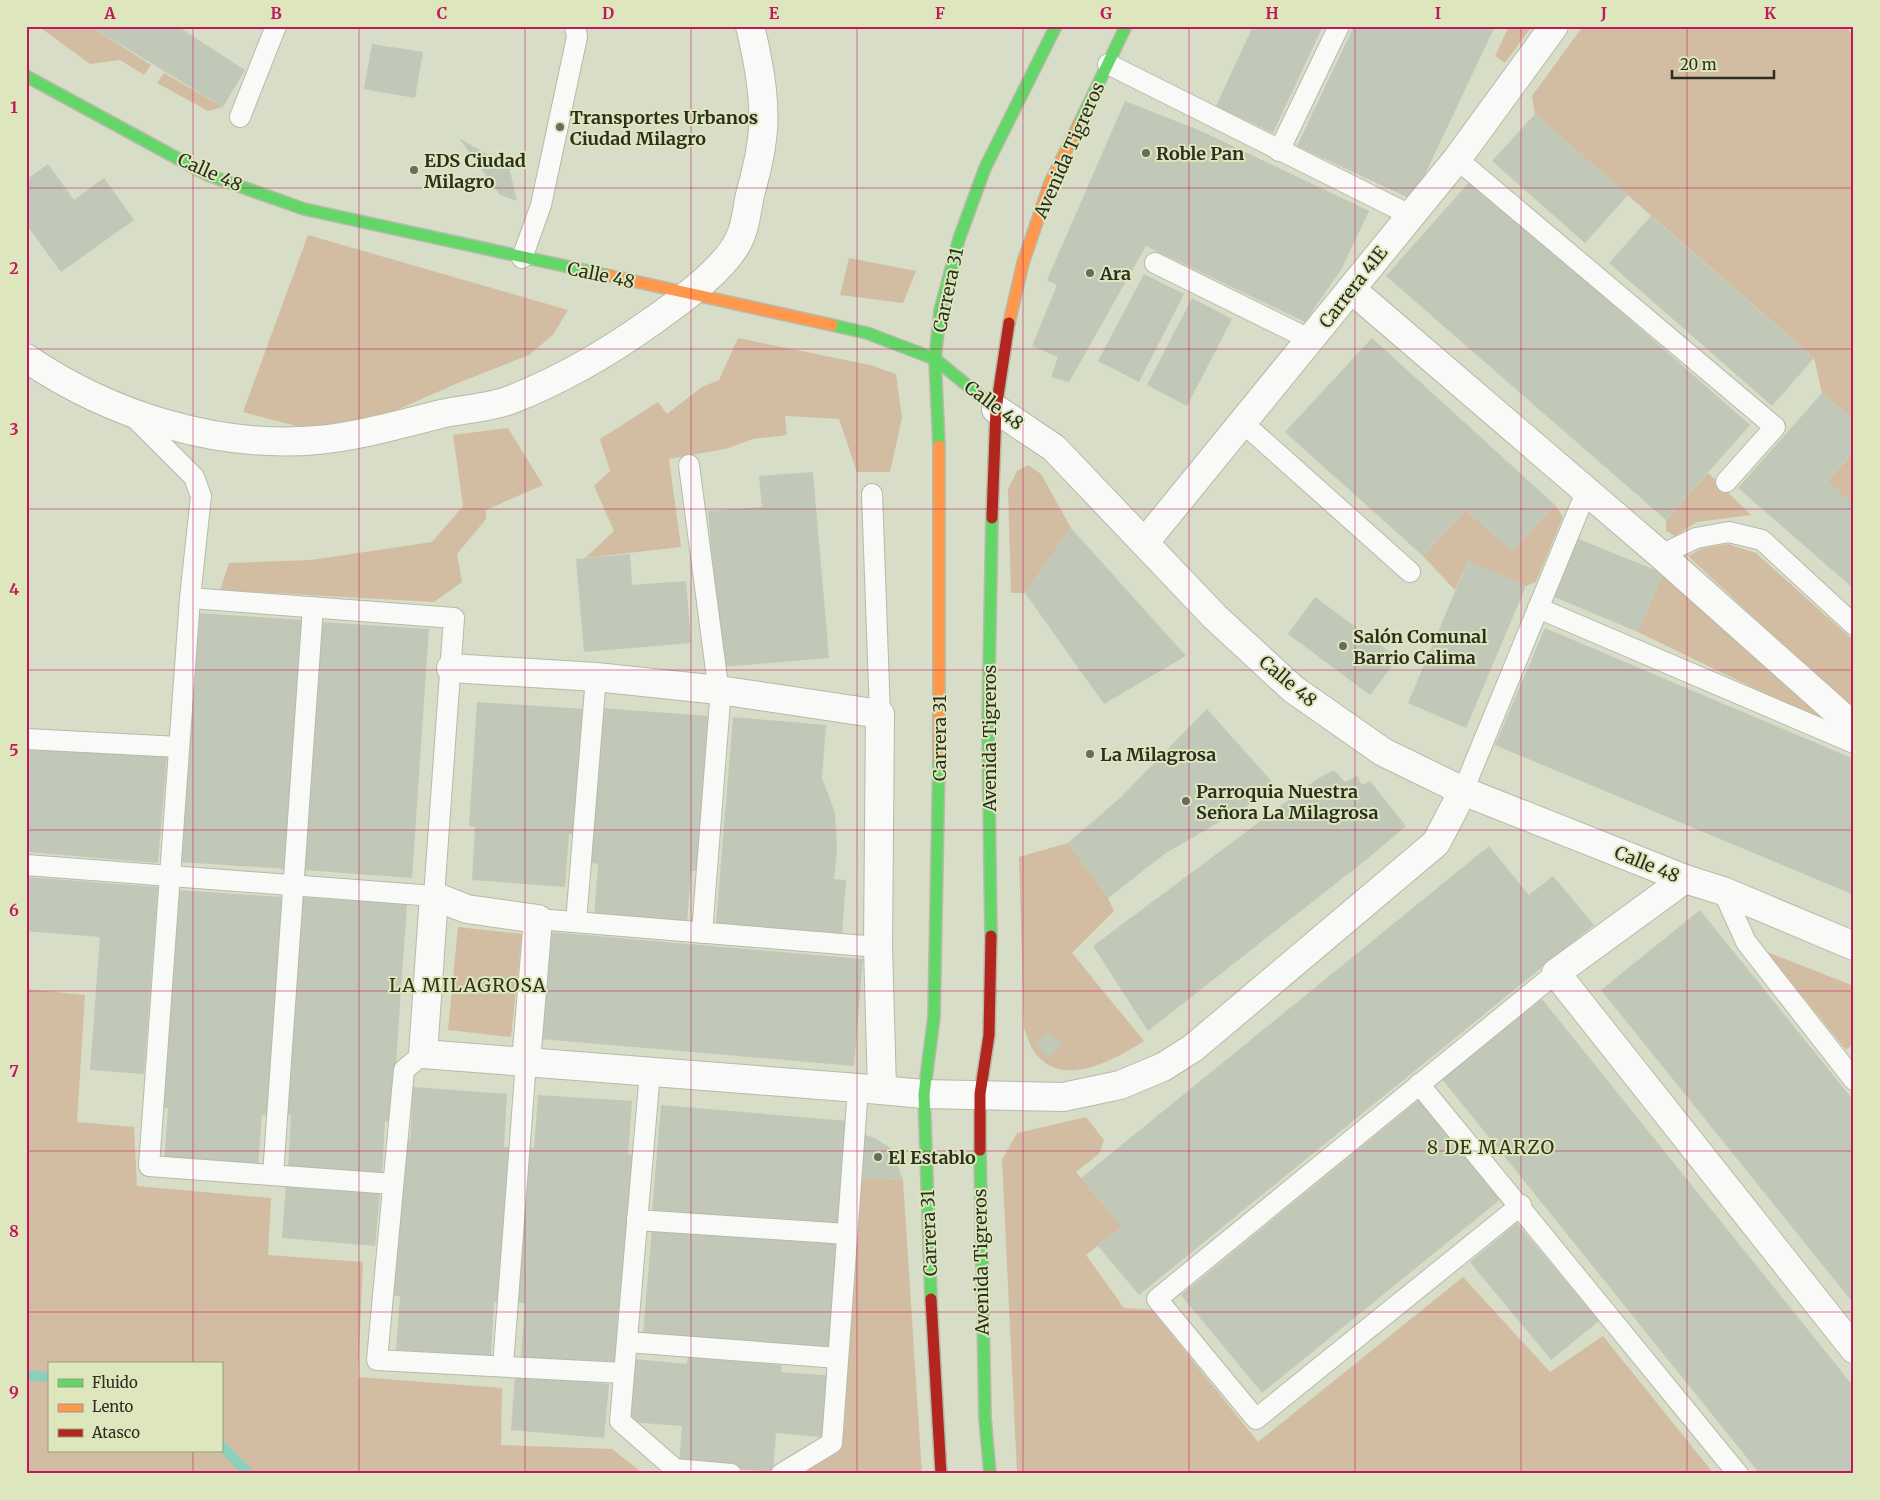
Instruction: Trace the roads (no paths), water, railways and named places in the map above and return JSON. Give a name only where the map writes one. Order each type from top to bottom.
[{"type":"main road","name":"Avenida Tigreros","points":[[990,1474],[985,1418],[980,1222],[980,1094],[989,1035],[992,918],[988,726],[988,594],[996,408],[1006,337],[1023,262],[1050,183],[1126,26]]},
{"type":"main road","name":"Carrera 31","points":[[941,1474],[930,1279],[924,1094],[934,1017],[940,754],[939,458],[936,359],[940,311],[959,239],[985,168],[1054,27]]},
{"type":"main road","name":"Calle 48","points":[[26,76],[208,175],[304,209],[867,333],[936,359],[996,408]]},
{"type":"street","points":[[26,358],[87,394],[128,412],[189,430],[252,440],[316,440],[380,431],[441,414],[508,401],[571,370],[629,337],[691,293],[720,265],[741,236],[762,144],[762,77],[750,26]]},
{"type":"street","name":"Carrera 41E","points":[[1145,542],[1457,158],[1554,26]]},
{"type":"street","points":[[1351,289],[1660,555],[1854,727]]},
{"type":"street","name":"Calle 48","points":[[996,408],[1054,448],[1215,617],[1293,689],[1383,752],[1463,791],[1685,879],[1722,891],[1854,946]]},
{"type":"street","points":[[451,668],[596,677],[719,690],[880,714],[878,947],[870,1088]]},
{"type":"street","points":[[526,1062],[538,919],[467,909],[434,896],[423,1054],[650,1072],[870,1088],[924,1094],[1063,1097],[1103,1090],[1163,1067],[1192,1048],[1436,843],[1463,791]]},
{"type":"street","points":[[1685,879],[1556,973],[1854,1349]]},
{"type":"lane","points":[[240,117],[276,26]]},
{"type":"lane","points":[[522,258],[541,205],[576,37],[575,26]]},
{"type":"lane","points":[[1279,151],[1339,26]]},
{"type":"lane","points":[[1108,64],[1410,215]]},
{"type":"lane","points":[[1457,158],[1775,428],[1726,482]]},
{"type":"lane","points":[[1155,263],[1310,340]]},
{"type":"lane","points":[[128,412],[194,477],[201,496],[190,598],[149,1166],[393,1184]]},
{"type":"lane","points":[[1242,422],[1410,572]]},
{"type":"lane","points":[[689,465],[720,701],[702,932]]},
{"type":"lane","points":[[1463,791],[1586,492]]},
{"type":"lane","points":[[872,494],[880,714]]},
{"type":"lane","points":[[1660,555],[1696,538],[1729,532],[1762,540],[1854,624]]},
{"type":"lane","points":[[26,865],[434,896],[454,618],[190,598]]},
{"type":"lane","points":[[273,1175],[313,607]]},
{"type":"lane","points":[[1538,608],[1854,742]]},
{"type":"lane","points":[[576,922],[596,677]]},
{"type":"lane","points":[[26,739],[179,747]]},
{"type":"lane","points":[[1722,891],[1746,942],[1854,1080]]},
{"type":"lane","points":[[538,919],[878,947]]},
{"type":"lane","points":[[1520,1205],[1256,1419],[1157,1299],[1556,973]]},
{"type":"lane","points":[[423,1054],[404,1070],[377,1360],[624,1373]]},
{"type":"lane","points":[[503,1366],[526,1062]]},
{"type":"lane","points":[[650,1072],[620,1421],[675,1469],[731,1474]]},
{"type":"lane","points":[[1419,1084],[1520,1205],[1738,1474]]},
{"type":"lane","points":[[781,1474],[832,1443],[848,1234],[870,1088]]},
{"type":"lane","points":[[638,1220],[848,1234]]},
{"type":"lane","points":[[627,1342],[838,1358]]},
{"type":"waterway","points":[[26,1375],[48,1377]]},
{"type":"waterway","points":[[222,1446],[249,1474]]},
{"type":"place","name":"Transportes Urbanos Ciudad Milagro","points":[[560,127]]},
{"type":"place","name":"Roble Pan","points":[[1146,153]]},
{"type":"place","name":"EDS Ciudad Milagro","points":[[414,170]]},
{"type":"place","name":"Ara","points":[[1090,273]]},
{"type":"place","name":"Salón Comunal Barrio Calima","points":[[1343,646]]},
{"type":"place","name":"La Milagrosa","points":[[1090,754]]},
{"type":"place","name":"Parroquia Nuestra Señora La Milagrosa","points":[[1186,801]]},
{"type":"place","name":"El Establo","points":[[878,1157]]},
{"type":"district","name":"LA MILAGROSA","points":[[468,985]]},
{"type":"district","name":"8 DE MARZO","points":[[1491,1147]]}]
